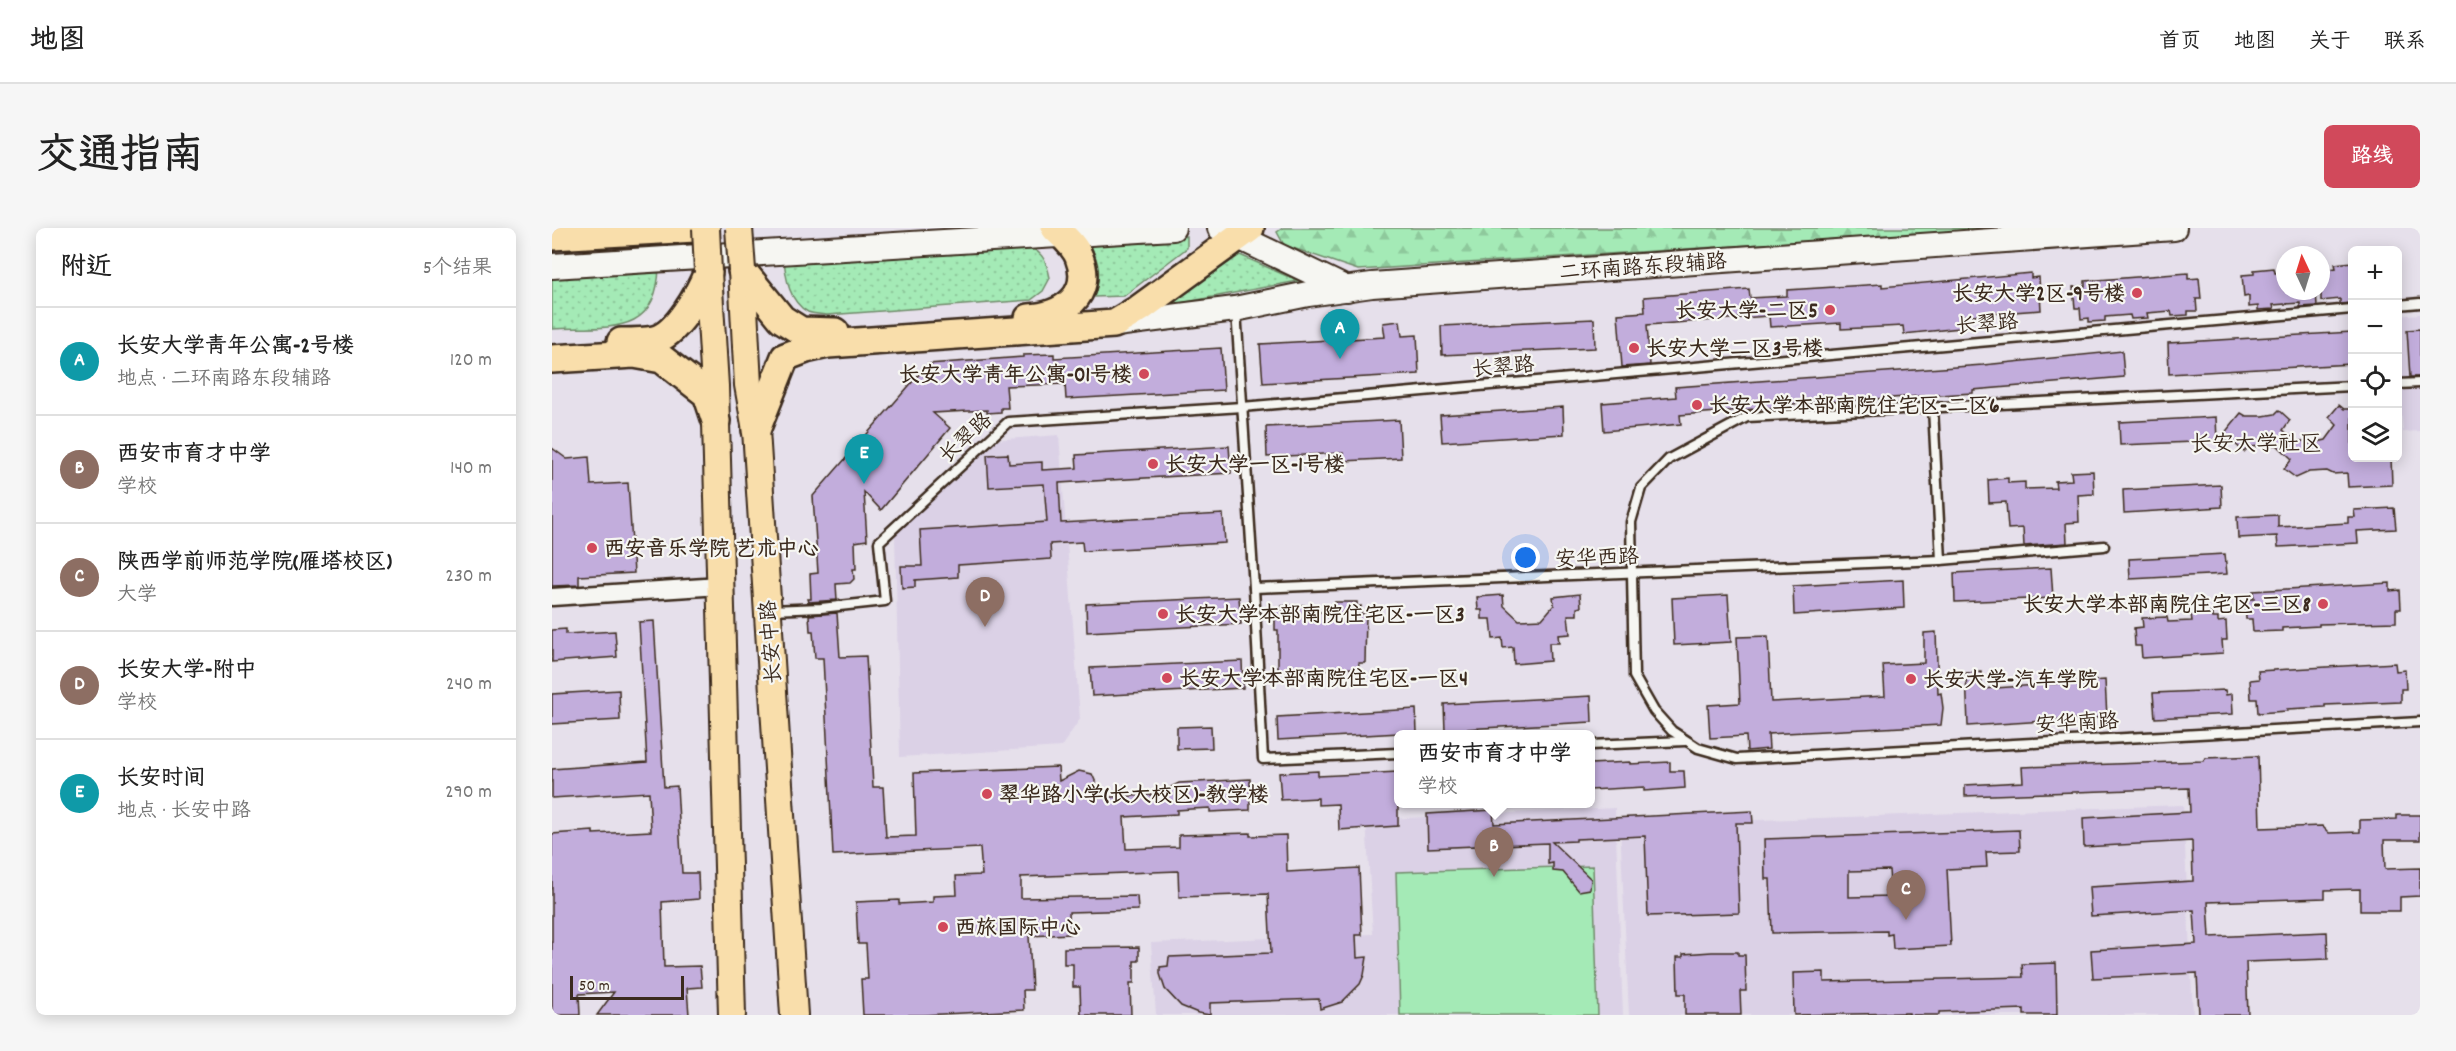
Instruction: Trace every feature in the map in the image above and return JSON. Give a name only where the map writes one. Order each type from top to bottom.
[{"type":"highway","points":[[552,236],[695,228]]},
{"type":"highway","points":[[742,270],[775,311],[801,331],[826,333],[1038,318],[1057,313],[1069,306],[1078,295],[1082,284],[1079,257],[1058,231]]},
{"type":"highway","points":[[756,430],[785,357],[828,344],[1114,324],[1139,309],[1236,231]]},
{"type":"highway","points":[[552,348],[657,340],[691,307],[708,273]]},
{"type":"highway","points":[[552,359],[634,354],[662,359],[707,394],[716,421]]},
{"type":"main road","points":[[706,228],[716,421],[732,1015]]},
{"type":"main road","name":"长安中路","points":[[739,228],[748,386],[756,430],[794,1015]]},
{"type":"main road","points":[[552,266],[1058,231],[1173,228]]},
{"type":"main road","name":"二环南路东段辅路","points":[[1114,324],[1236,309],[1347,289],[1405,283],[2174,228]]},
{"type":"main road","points":[[1236,231],[1347,289]]},
{"type":"street","points":[[552,597],[720,586]]},
{"type":"lane","points":[[2402,305],[2420,303]]},
{"type":"lane","points":[[1236,309],[1263,759],[1394,753]]},
{"type":"lane","name":"长翠路","points":[[768,611],[885,601],[879,542],[1008,422],[1242,407],[2348,309]]},
{"type":"lane","points":[[2402,384],[2420,383]]},
{"type":"lane","points":[[1687,741],[1672,731],[1654,711],[1634,676],[1631,522],[1641,488],[1669,459],[1706,438],[1747,417],[2348,386]]},
{"type":"lane","points":[[1933,408],[1941,560]]},
{"type":"lane","name":"安华西路","points":[[1254,588],[1941,560],[2104,546]]},
{"type":"lane","name":"安华南路","points":[[1687,741],[1704,751],[1737,759],[2420,722]]},
{"type":"lane","points":[[1595,745],[1687,741]]},
{"type":"shaded area","points":[[2420,314],[2420,431],[2403,432],[2402,316]]},
{"type":"shaded area","points":[[1059,435],[1080,719],[1061,747],[900,757],[895,535],[994,440]]},
{"type":"shaded area","points":[[2183,805],[2193,1015],[1629,1015],[1620,825]]},
{"type":"shaded area","points":[[1615,808],[1623,1015],[1156,1015],[1151,943],[1373,934],[1366,820]]},
{"type":"green space","points":[[1283,228],[2011,228],[1358,270],[1284,245],[1277,232]]},
{"type":"green space","points":[[1187,236],[1187,248],[1124,296],[1094,297],[1098,270],[1090,244]]},
{"type":"green space","points":[[1021,243],[1042,256],[1050,278],[1043,291],[1031,300],[827,315],[808,312],[797,302],[787,282],[784,260]]},
{"type":"green space","points":[[1240,255],[1298,281],[1165,306]]},
{"type":"green space","points":[[659,267],[656,290],[649,306],[639,317],[625,324],[609,327],[552,329],[552,273]]},
{"type":"green space","points":[[1593,866],[1598,1015],[1400,1015],[1396,872]]},
{"type":"building","points":[[2348,262],[2348,303],[2340,304],[2340,299],[2321,301],[2330,300],[2330,269],[2336,268],[2335,264]]},
{"type":"building","points":[[2274,268],[2276,300],[2317,300],[2317,306],[2300,307],[2300,303],[2273,305],[2274,309],[2258,310],[2258,306],[2249,307],[2249,296],[2244,297],[2242,275],[2254,274],[2254,270]]},
{"type":"building","points":[[2031,273],[2031,278],[2039,277],[2041,310],[1959,316],[1960,328],[1904,334],[1903,326],[1841,329],[1841,323],[1770,327],[1769,316],[1647,325],[1650,365],[1622,367],[1618,314],[1645,312],[1644,297],[1749,289],[1750,298],[1787,296],[1787,290],[1882,284],[1882,287]]},
{"type":"building","name":"长安大学2区-9号楼","points":[[2188,273],[2188,279],[2199,278],[2201,299],[2196,299],[2197,311],[2188,311],[2188,315],[2172,316],[2171,311],[2147,313],[2148,318],[2131,319],[2130,315],[2105,317],[2105,321],[2089,322],[2089,318],[2081,319],[2080,308],[2075,308],[2073,287],[2085,286],[2085,281]]},
{"type":"building","points":[[1594,319],[1595,348],[1442,355],[1441,326]]},
{"type":"building","points":[[1400,321],[1402,336],[1417,335],[1419,374],[1263,383],[1260,344],[1385,337],[1383,323]]},
{"type":"building","points":[[2420,329],[2420,377],[2410,377],[2407,330]]},
{"type":"building","points":[[2348,332],[2348,364],[2169,374],[2168,343]]},
{"type":"building","points":[[1221,348],[1224,390],[1066,399],[1065,384],[1006,386],[1008,408],[1001,408],[1001,412],[987,413],[987,410],[933,413],[950,428],[881,510],[864,492],[867,540],[855,542],[854,579],[850,583],[836,584],[837,600],[809,602],[808,599],[811,599],[810,574],[818,573],[813,496],[928,364],[1023,357],[1023,355],[1054,354],[1054,358]]},
{"type":"building","points":[[2122,351],[2124,377],[1973,390],[1973,393],[1792,404],[1792,406],[1680,415],[1681,424],[1604,431],[1602,403],[1676,397],[1675,387],[1983,365]]},
{"type":"building","points":[[2339,405],[2348,409],[2348,462],[2391,462],[2392,485],[2348,487],[2347,473],[2333,474],[2327,471],[2309,472],[2296,478],[2284,469],[2292,459],[2277,445],[2249,447],[2244,452],[2231,440],[2218,441],[2241,413],[2246,416],[2263,416],[2275,414],[2279,410],[2290,420],[2283,430],[2297,441],[2307,441],[2307,444],[2326,440],[2337,425],[2329,417]]},
{"type":"building","points":[[1563,407],[1564,434],[1442,442],[1440,415]]},
{"type":"building","points":[[2216,417],[2217,441],[2120,445],[2119,422]]},
{"type":"building","points":[[1399,420],[1401,458],[1344,461],[1343,453],[1267,457],[1266,427]]},
{"type":"building","points":[[1229,446],[1231,473],[1059,483],[1061,523],[1223,514],[1225,543],[1083,551],[1082,542],[1050,544],[1051,559],[958,565],[958,577],[915,580],[915,587],[902,588],[901,566],[922,566],[920,530],[1047,522],[1044,484],[989,487],[987,455],[1008,454],[1009,464],[1042,462],[1042,470],[1077,468],[1076,455]]},
{"type":"building","name":"西安音乐学院 艺术中心","points":[[552,448],[567,459],[589,457],[591,485],[628,483],[634,573],[579,576],[579,585],[552,586]]},
{"type":"building","points":[[2093,471],[2094,494],[2078,495],[2079,522],[2066,523],[2067,543],[2024,546],[2023,528],[2008,529],[2006,502],[1989,503],[1988,480],[2008,478],[2008,483],[2025,482],[2025,489],[2056,488],[2055,481],[2072,480],[2071,472]]},
{"type":"building","points":[[2221,485],[2222,507],[2124,513],[2123,490]]},
{"type":"building","points":[[2394,508],[2396,529],[2357,531],[2358,543],[2278,547],[2277,536],[2238,538],[2237,517],[2278,515],[2278,527],[2348,523],[2348,517],[2355,517],[2354,510]]},
{"type":"building","points":[[2225,554],[2227,574],[2130,579],[2129,559]]},
{"type":"building","points":[[2051,568],[2053,598],[1955,602],[1954,573]]},
{"type":"building","points":[[1903,580],[1904,608],[1794,615],[1793,586]]},
{"type":"building","name":"长安大学本部南院住宅区-三区8","points":[[2390,583],[2390,591],[2400,590],[2401,609],[2396,609],[2396,622],[2319,624],[2319,626],[2282,628],[2282,631],[2253,632],[2252,619],[2246,619],[2245,599],[2254,599],[2253,591]]},
{"type":"building","points":[[1580,594],[1581,607],[1577,608],[1577,615],[1568,615],[1570,634],[1558,635],[1559,643],[1549,643],[1550,661],[1514,664],[1513,647],[1503,648],[1502,638],[1493,639],[1491,619],[1482,619],[1482,610],[1478,610],[1477,597],[1503,595],[1504,606],[1519,620],[1542,619],[1554,605],[1553,597]]},
{"type":"building","points":[[1728,595],[1731,642],[1674,645],[1672,598]]},
{"type":"building","name":"长安大学本部南院住宅区-一区3","points":[[1239,597],[1241,624],[1087,632],[1086,604]]},
{"type":"building","points":[[1335,602],[1357,602],[1357,607],[1361,606],[1361,614],[1366,614],[1365,663],[1359,663],[1358,668],[1278,671],[1278,630],[1275,630],[1275,610],[1282,610],[1282,606],[1304,605],[1304,612],[1335,612]]},
{"type":"building","points":[[837,613],[840,657],[866,656],[873,787],[883,787],[886,837],[916,836],[914,773],[1058,767],[1059,781],[1079,771],[1092,774],[1097,785],[1094,798],[1167,794],[1169,788],[1179,783],[1250,779],[1250,810],[1210,812],[1210,808],[1191,809],[1177,810],[1177,814],[1124,817],[1126,849],[1179,847],[1179,835],[1250,833],[1250,836],[1286,835],[1287,872],[1359,868],[1362,935],[1356,935],[1357,958],[1367,957],[1360,984],[1342,1002],[1320,1009],[1319,999],[1210,1003],[1210,1015],[1198,1013],[1181,1006],[1165,989],[1160,967],[1168,966],[1169,957],[1271,953],[1268,894],[1179,897],[1178,871],[1021,877],[1021,898],[1137,896],[1138,910],[1069,912],[1070,934],[1029,936],[1032,990],[1023,990],[1024,1010],[922,1015],[863,1015],[861,979],[868,979],[866,944],[858,944],[856,902],[899,900],[899,904],[933,902],[933,896],[957,895],[956,876],[982,875],[980,848],[833,855],[823,658],[815,658],[809,615]]},
{"type":"building","points":[[2212,613],[2212,618],[2218,618],[2218,622],[2226,621],[2227,640],[2222,640],[2223,653],[2142,658],[2141,646],[2135,646],[2134,628],[2143,627],[2142,618],[2167,617],[2168,622],[2192,621],[2191,614]]},
{"type":"building","points":[[654,621],[664,787],[677,786],[682,873],[698,873],[699,899],[662,902],[664,967],[700,966],[702,987],[687,988],[689,1015],[597,1015],[614,992],[579,994],[580,1015],[552,1015],[552,834],[651,831],[649,792],[552,798],[552,769],[647,762],[639,622]]},
{"type":"building","points":[[566,629],[566,634],[615,631],[617,657],[552,662],[552,630]]},
{"type":"building","name":"长安大学-汽车学院","points":[[1936,632],[1938,694],[1941,693],[1943,708],[1941,725],[1768,734],[1769,749],[1747,751],[1746,736],[1710,738],[1708,705],[1740,703],[1737,637],[1768,636],[1771,702],[1885,696],[1883,665],[1924,663],[1924,633]]},
{"type":"building","name":"长安大学本部南院住宅区-一区4","points":[[1242,661],[1243,688],[1092,696],[1090,668]]},
{"type":"building","points":[[2395,663],[2396,671],[2405,670],[2406,689],[2401,689],[2401,702],[2325,705],[2325,707],[2258,713],[2257,699],[2251,699],[2250,680],[2259,679],[2258,671]]},
{"type":"building","points":[[1981,672],[1982,689],[2105,680],[2107,717],[1968,726],[1966,673]]},
{"type":"building","points":[[619,690],[620,720],[552,724],[552,694]]},
{"type":"building","points":[[2225,690],[2226,695],[2232,694],[2233,714],[2155,718],[2153,693]]},
{"type":"building","points":[[1591,696],[1592,722],[1445,730],[1444,704]]},
{"type":"building","points":[[1416,709],[1417,730],[1278,740],[1277,717]]},
{"type":"building","points":[[1211,726],[1212,748],[1177,749],[1177,727]]},
{"type":"building","points":[[2258,756],[2260,828],[2322,826],[2329,833],[2360,832],[2360,820],[2397,819],[2397,815],[2420,815],[2420,840],[2384,840],[2385,869],[2420,868],[2420,896],[2400,897],[2400,911],[2360,911],[2360,889],[2325,890],[2325,898],[2208,902],[2210,937],[2327,932],[2328,959],[2246,962],[2248,1015],[2199,1015],[2197,973],[2093,978],[2091,950],[2196,944],[2194,910],[2091,916],[2089,887],[2193,881],[2192,841],[2084,847],[2083,818],[2190,812],[2189,788],[1965,796],[1965,785],[2023,782],[2022,767],[2203,761],[2205,758]]},
{"type":"building","points":[[1670,762],[1670,771],[1684,771],[1685,788],[1644,791],[1644,787],[1595,790],[1595,764]]},
{"type":"building","points":[[1318,771],[1318,776],[1394,772],[1394,808],[1398,808],[1398,826],[1339,830],[1338,804],[1318,805],[1318,798],[1281,800],[1279,773]]},
{"type":"building","points":[[1493,810],[1494,824],[1752,811],[1753,823],[1736,823],[1739,913],[1648,916],[1645,836],[1552,842],[1591,879],[1590,889],[1579,891],[1563,872],[1553,871],[1553,863],[1548,864],[1548,843],[1428,848],[1427,814]]},
{"type":"building","points":[[2019,830],[2020,851],[1986,852],[1987,867],[1947,869],[1951,946],[1893,949],[1892,934],[1887,935],[1887,931],[1772,933],[1770,879],[1765,879],[1764,839]],"holes":[[[1889,870],[1891,896],[1849,897],[1849,871]]]},
{"type":"building","points":[[1139,947],[1139,961],[1134,961],[1134,983],[1130,983],[1131,1015],[1081,1015],[1080,987],[1073,987],[1073,964],[1064,964],[1064,948]]},
{"type":"building","points":[[1738,952],[1738,955],[1745,955],[1746,991],[1740,991],[1741,1015],[1685,1015],[1685,994],[1678,994],[1677,957],[1683,957],[1683,954]]},
{"type":"building","points":[[2056,963],[2057,1015],[2024,1015],[2024,1009],[1939,1012],[1939,1015],[1909,1015],[1909,1013],[1794,1015],[1793,973],[1824,972],[1824,982],[2023,977],[2022,964]]},
{"type":"place","name":"长安大学2区-9号楼","points":[[2137,293]]},
{"type":"place","name":"长安大学-二区5","points":[[1830,310]]},
{"type":"place","name":"长安大学二区3号楼","points":[[1634,348]]},
{"type":"place","name":"长安大学青年公寓-2号楼","points":[[1340,359]]},
{"type":"place","name":"长安大学青年公寓-01号楼","points":[[1144,374]]},
{"type":"place","name":"长安大学本部南院住宅区-二区6","points":[[1697,405]]},
{"type":"place","name":"长安大学一区-1号楼","points":[[1153,464]]},
{"type":"place","name":"长安时间","points":[[864,484]]},
{"type":"place","name":"西安音乐学院 艺术中心","points":[[592,548]]},
{"type":"place","name":"长安大学本部南院住宅区-三区8","points":[[2323,604]]},
{"type":"place","name":"长安大学本部南院住宅区-一区3","points":[[1163,614]]},
{"type":"place","name":"长安大学-附中","points":[[985,627]]},
{"type":"place","name":"长安大学本部南院住宅区-一区4","points":[[1167,678]]},
{"type":"place","name":"长安大学-汽车学院","points":[[1911,679]]},
{"type":"place","name":"翠华路小学(长大校区)-教学楼","points":[[987,794]]},
{"type":"place","name":"西安市育才中学","points":[[1494,877]]},
{"type":"place","name":"陕西学前师范学院(雁塔校区)","points":[[1906,920]]},
{"type":"place","name":"西旅国际中心","points":[[943,927]]},
{"type":"district","name":"长安大学社区","points":[[2256,442]]}]
